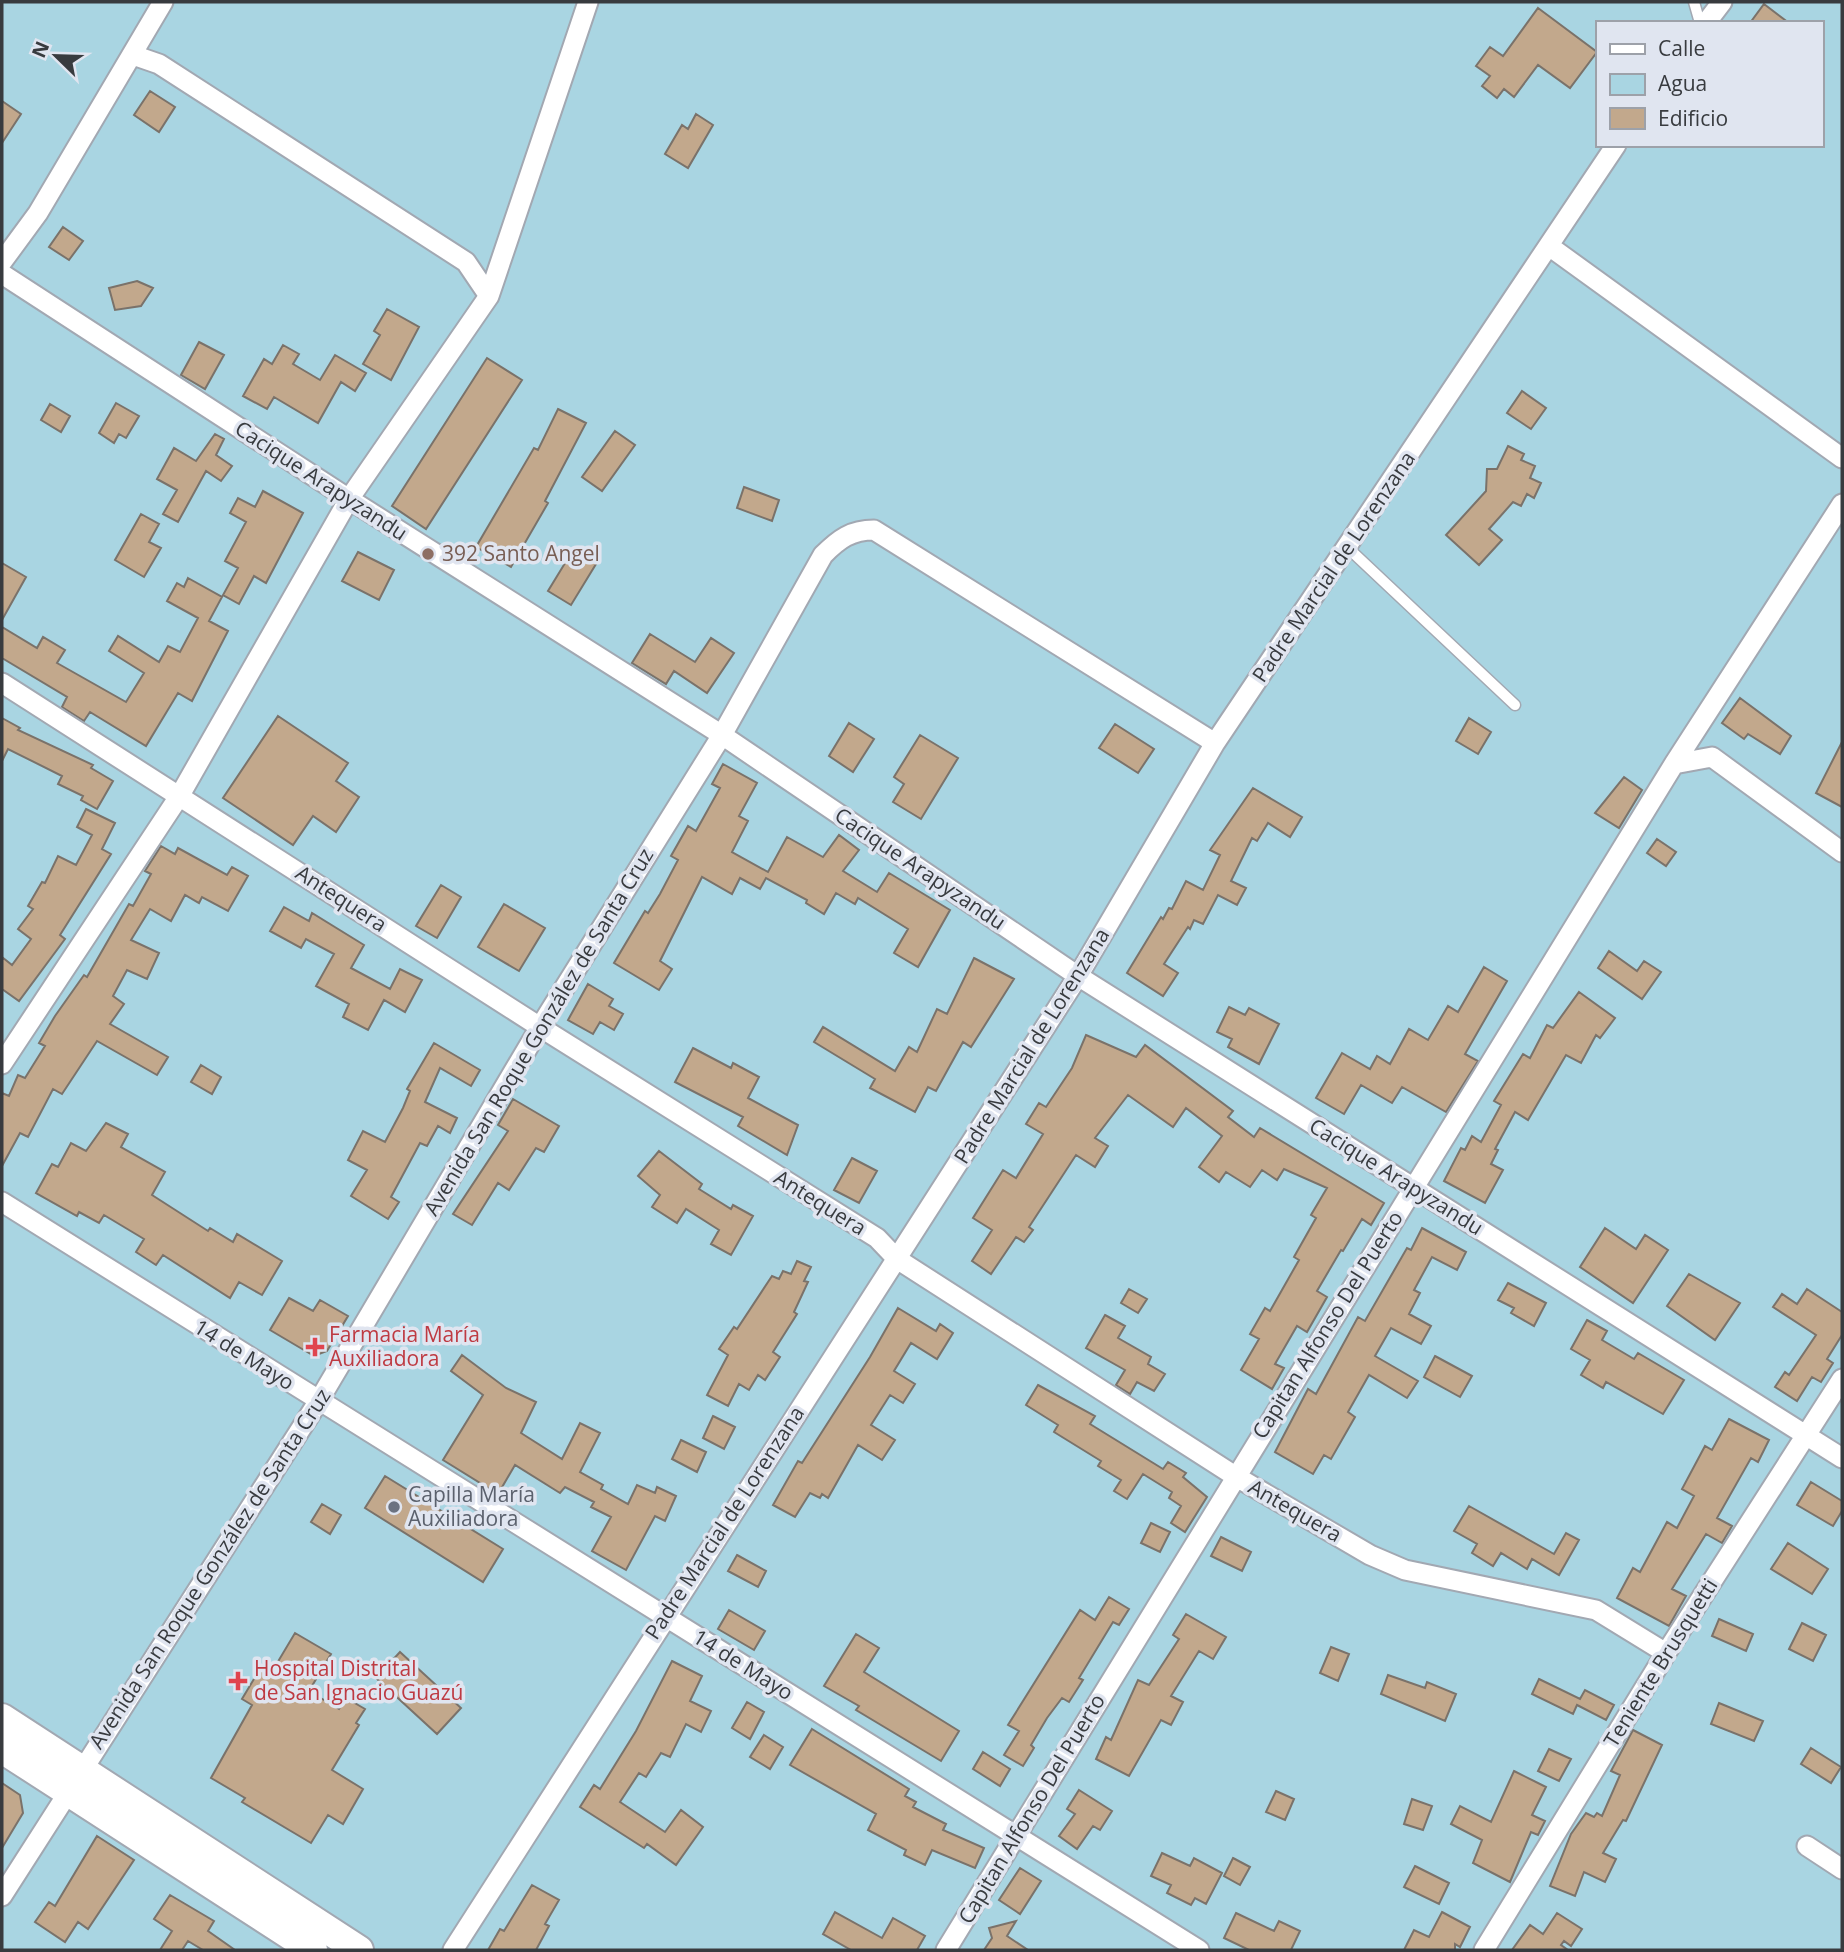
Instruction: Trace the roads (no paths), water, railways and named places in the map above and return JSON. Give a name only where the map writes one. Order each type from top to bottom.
[{"type":"street","points":[[2,262],[38,213],[163,2]]},
{"type":"street","points":[[2,1064],[180,795],[349,499],[489,296],[588,2]]},
{"type":"street","points":[[1708,21],[1722,2]]},
{"type":"street","points":[[133,55],[159,64],[466,262],[489,296]]},
{"type":"street","name":"Padre Marcial de Lorenzana","points":[[453,1950],[1078,976],[1216,743],[1615,147]]},
{"type":"street","points":[[1549,246],[1842,458]]},
{"type":"street","name":"Cacique Arapyzandu","points":[[2,274],[349,499],[722,735],[1078,976],[1842,1458]]},
{"type":"street","name":"Capitan Alfonso Del Puerto","points":[[946,1950],[1674,764],[1842,504]]},
{"type":"street","name":"Avenida San Roque González de Santa Cruz","points":[[2,1896],[318,1402],[540,1027],[722,735],[823,555],[855,530],[874,530],[1216,743]]},
{"type":"street","name":"Antequera","points":[[2,683],[540,1027],[877,1238],[897,1259],[1236,1476],[1370,1555],[1405,1570],[1596,1610],[1666,1653]]},
{"type":"street","points":[[1674,764],[1712,757],[1842,852]]},
{"type":"street","name":"14 de Mayo","points":[[2,1202],[318,1402],[1017,1834],[1199,1950]]},
{"type":"street","name":"Teniente Brusquetti","points":[[1483,1950],[1666,1653],[1842,1379]]},
{"type":"street","points":[[2,1718],[76,1780],[313,1950]]},
{"type":"street","points":[[2,1748],[76,1780],[359,1950]]},
{"type":"street","points":[[1807,1846],[1842,1869]]},
{"type":"lane","points":[[1695,2],[1700,21]]},
{"type":"lane","points":[[1347,547],[1515,705]]},
{"type":"water","points":[[2,2],[1842,2],[1842,1950],[2,1950]]},
{"type":"place","name":"392 Santo Angel","points":[[428,554]]},
{"type":"place","name":"Farmacia María Auxiliadora","points":[[315,1347]]},
{"type":"place","name":"Capilla María Auxiliadora","points":[[394,1507]]},
{"type":"place","name":"Hospital Distrital de San Ignacio Guazú","points":[[238,1681]]}]
